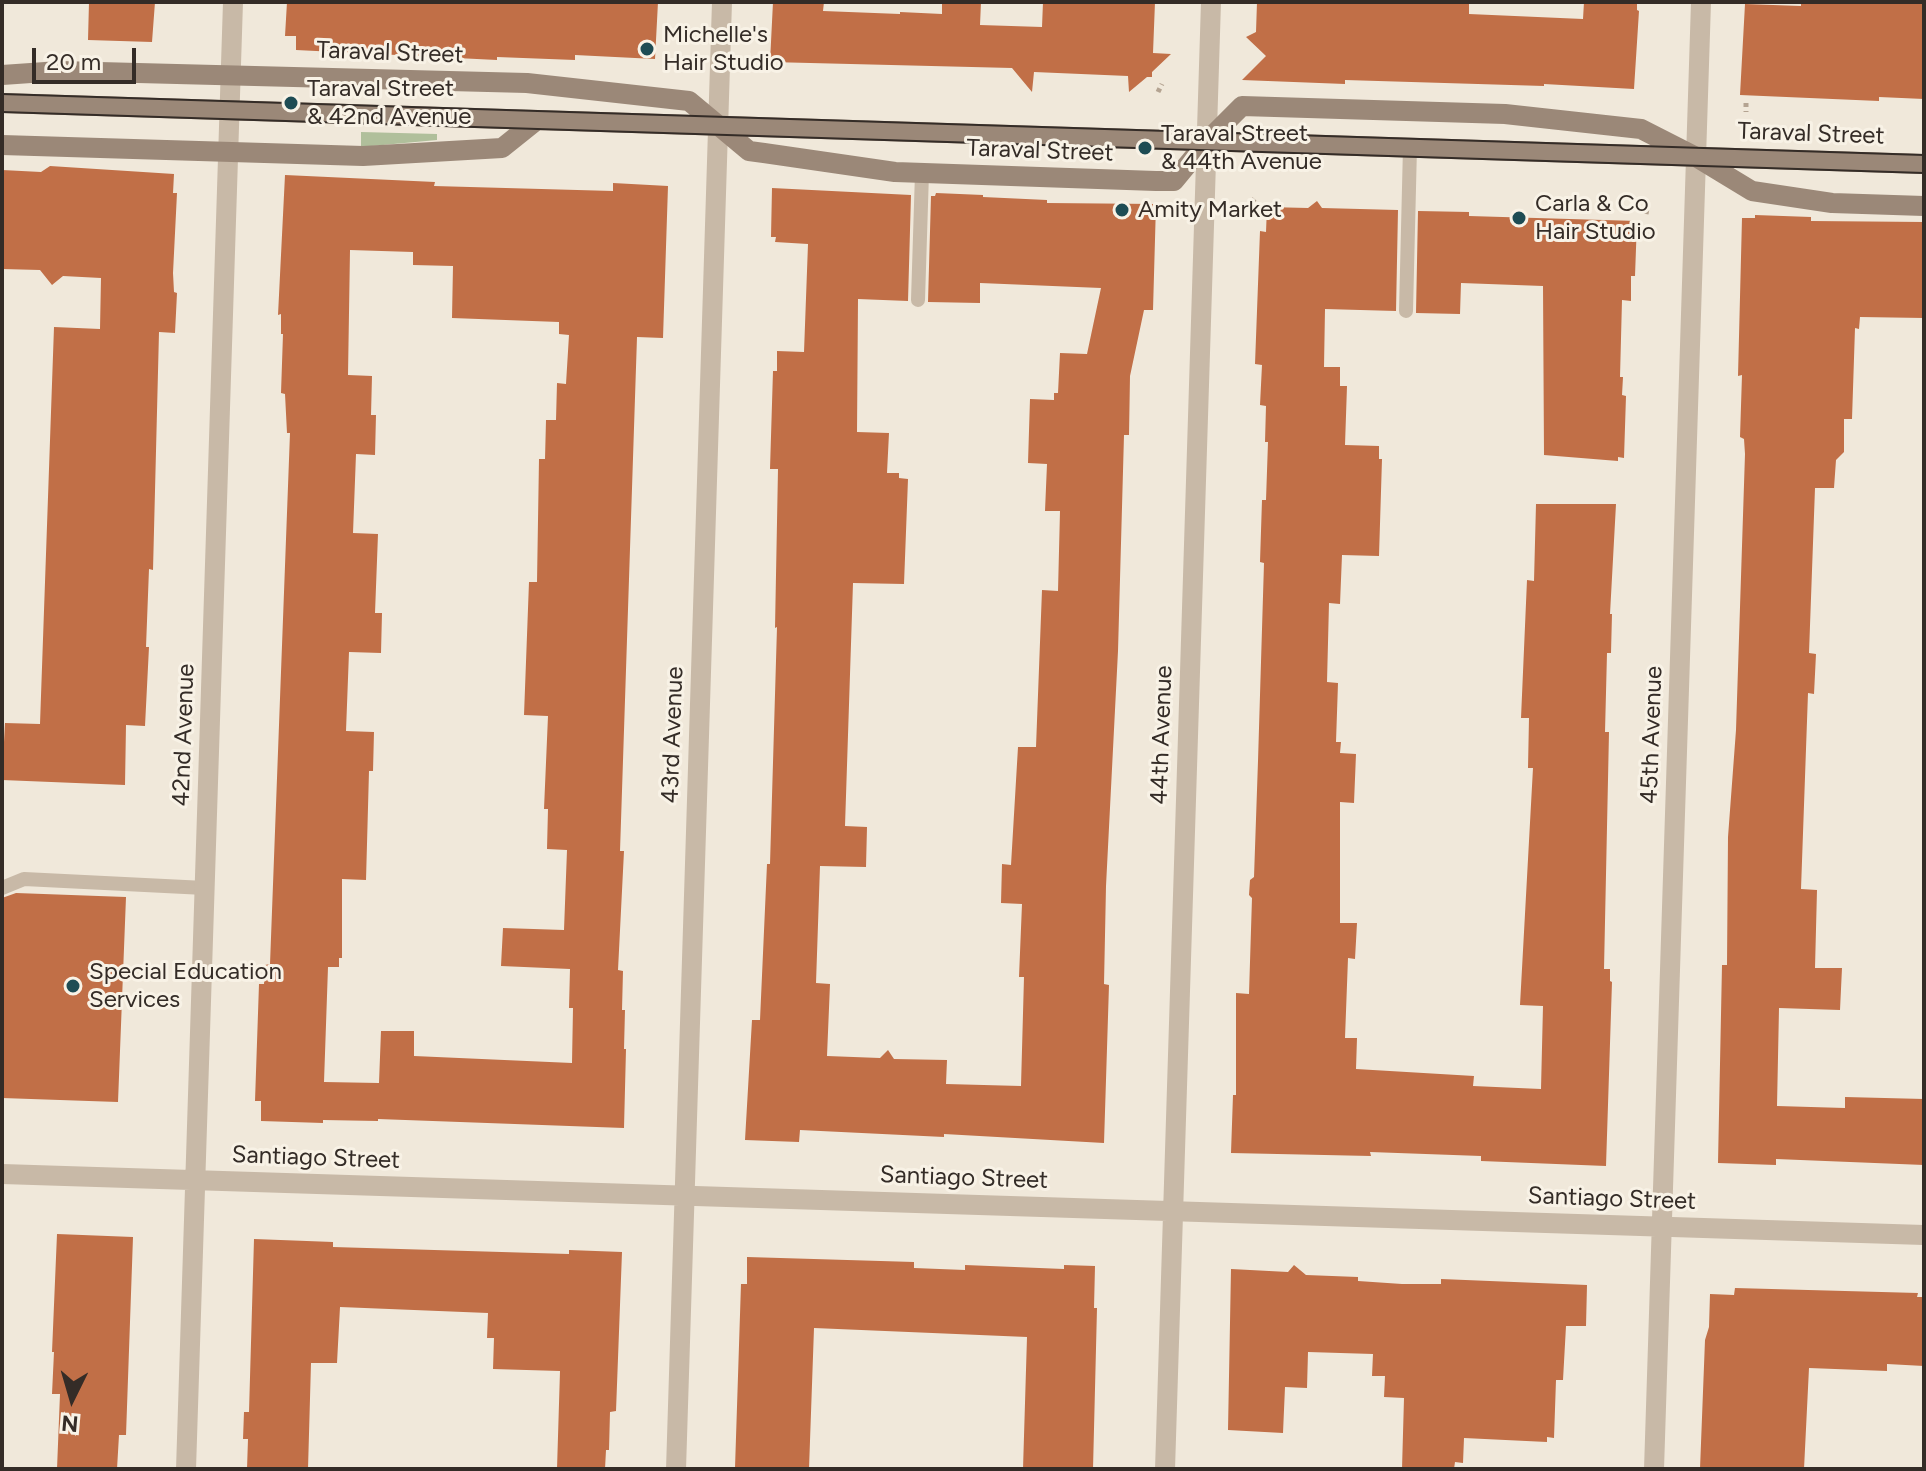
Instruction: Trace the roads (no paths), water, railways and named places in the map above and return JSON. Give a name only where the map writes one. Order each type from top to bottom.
[{"type":"street","name":"42nd Avenue","points":[[186,1469],[233,2]]},
{"type":"street","name":"43rd Avenue","points":[[676,1469],[722,2]]},
{"type":"street","name":"44th Avenue","points":[[1165,1469],[1211,2]]},
{"type":"street","name":"45th Avenue","points":[[1654,1469],[1701,2]]},
{"type":"street","name":"Taraval Street","points":[[2,75],[60,71],[527,83],[689,101],[749,151],[895,172],[1174,181],[1207,141],[1242,106],[1505,114],[1641,129],[1752,191],[1832,203],[1924,206]]},
{"type":"street","name":"Taraval Street","points":[[2,103],[1924,164]]},
{"type":"street","points":[[2,145],[363,156],[502,148],[537,120]]},
{"type":"street","name":"Santiago Street","points":[[2,1174],[1924,1235]]},
{"type":"lane","points":[[1406,311],[1410,147]]},
{"type":"lane","points":[[918,300],[922,173]]},
{"type":"lane","points":[[2,888],[24,879],[205,888]]},
{"type":"tram line","points":[[2,94],[1924,155]]},
{"type":"tram line","points":[[2,112],[1924,173]]},
{"type":"place","name":"Michelle's Hair Studio","points":[[647,49]]},
{"type":"place","name":"Taraval Street & 42nd Avenue","points":[[291,103]]},
{"type":"place","name":"Taraval Street & 44th Avenue","points":[[1145,148]]},
{"type":"place","name":"Amity Market","points":[[1122,210]]},
{"type":"place","name":"Carla & Co Hair Studio","points":[[1519,218]]},
{"type":"place","name":"Special Education Services","points":[[73,986]]}]
